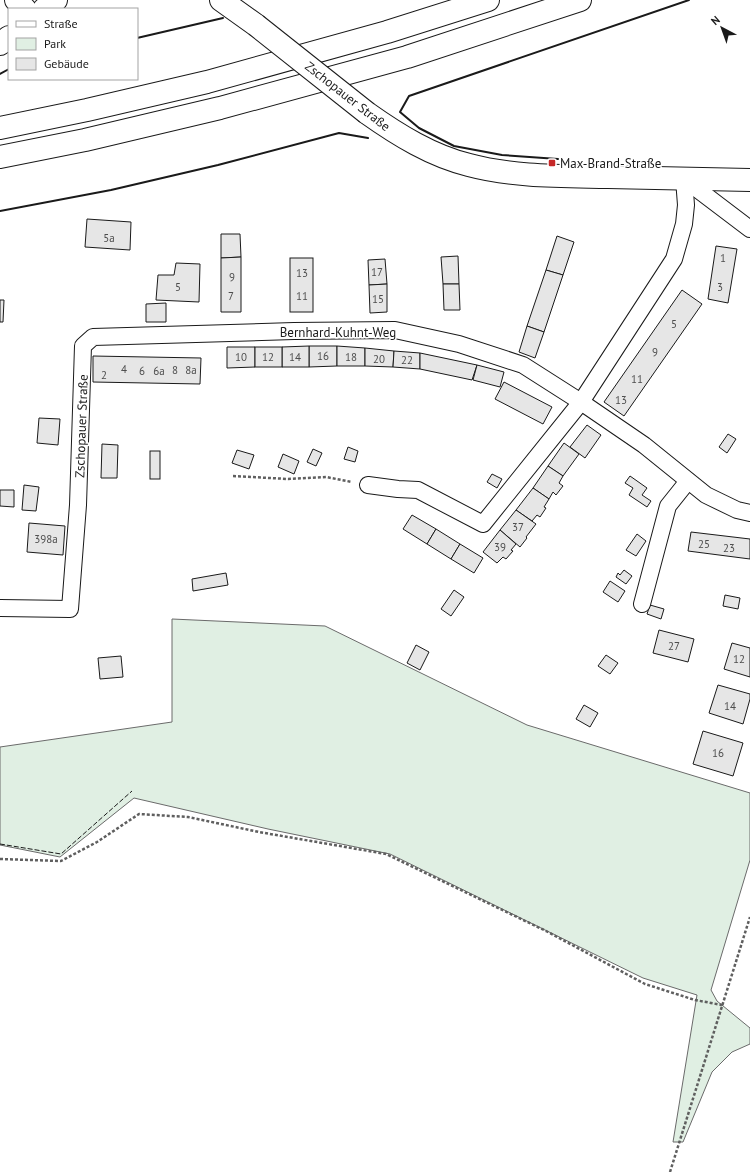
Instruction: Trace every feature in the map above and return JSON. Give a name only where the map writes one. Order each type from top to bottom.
[{"type":"main road","points":[[16,0],[24,8]]},
{"type":"main road","points":[[45,8],[56,0]]},
{"type":"main road","name":"Zschopauer Straße","points":[[221,0],[256,25],[389,129],[437,155],[468,165],[500,172],[569,176],[750,180]]},
{"type":"main road","points":[[0,128],[87,110],[207,82],[386,32],[488,0]]},
{"type":"main road","points":[[0,157],[85,140],[235,104],[407,57],[580,0]]},
{"type":"main road","points":[[0,44],[8,38]]},
{"type":"street","points":[[684,179],[750,229]]},
{"type":"street","points":[[368,485],[418,490],[483,524],[581,402],[674,259],[684,224],[686,205],[684,179]]},
{"type":"street","name":"Bernhard-Kuhnt-Weg","points":[[83,346],[93,337],[294,331],[395,330],[459,344],[523,365],[581,402]]},
{"type":"street","name":"Zschopauer Straße","points":[[0,608],[70,609],[78,505],[83,346]]},
{"type":"street","points":[[581,402],[644,445],[706,495],[737,510],[750,513]]},
{"type":"street","points":[[642,604],[668,506],[688,481]]},
{"type":"path","points":[[233,476],[288,479],[326,477],[368,485]]},
{"type":"path","points":[[0,859],[61,861],[97,842],[139,814],[188,817],[259,832],[386,854],[546,931],[645,984],[695,1000],[722,1005]]},
{"type":"path","points":[[670,1172],[750,917]]},
{"type":"green space","points":[[172,619],[325,626],[527,725],[750,793],[750,860],[711,990],[717,1001],[750,1028],[750,1044],[732,1052],[712,1072],[683,1142],[673,1142],[697,995],[643,978],[390,854],[268,829],[134,798],[60,857],[0,845],[0,747],[172,722]]},
{"type":"building","points":[[87,219],[131,222],[130,250],[85,247]]},
{"type":"building","points":[[221,234],[240,234],[241,257],[221,258]]},
{"type":"building","points":[[557,236],[574,242],[563,275],[546,270]]},
{"type":"building","points":[[716,246],[737,249],[728,303],[708,299]]},
{"type":"building","points":[[458,256],[459,284],[443,284],[441,257]]},
{"type":"building","points":[[241,257],[241,312],[221,312],[221,258]]},
{"type":"building","points":[[290,258],[313,258],[313,312],[290,312]]},
{"type":"building","points":[[385,259],[387,284],[369,285],[368,260]]},
{"type":"building","points":[[176,263],[200,264],[199,302],[156,300],[158,275],[174,275]]},
{"type":"building","points":[[546,270],[563,275],[544,332],[527,326]]},
{"type":"building","points":[[387,284],[387,312],[370,313],[369,285]]},
{"type":"building","points":[[443,284],[459,284],[460,310],[444,310]]},
{"type":"building","points":[[682,290],[702,304],[624,416],[604,402]]},
{"type":"building","points":[[0,300],[4,300],[3,322],[0,322]]},
{"type":"building","points":[[166,303],[166,322],[146,322],[146,304]]},
{"type":"building","points":[[527,326],[544,332],[535,358],[519,352]]},
{"type":"building","points":[[309,346],[337,346],[337,366],[309,367]]},
{"type":"building","points":[[309,346],[309,367],[282,367],[282,347]]},
{"type":"building","points":[[337,346],[365,348],[365,366],[337,366]]},
{"type":"building","points":[[227,347],[255,347],[255,367],[227,368]]},
{"type":"building","points":[[255,347],[282,347],[282,367],[255,367]]},
{"type":"building","points":[[365,348],[394,351],[393,367],[365,366]]},
{"type":"building","points":[[394,351],[420,353],[420,369],[393,367]]},
{"type":"building","points":[[420,353],[477,365],[472,380],[420,369]]},
{"type":"building","points":[[93,356],[201,358],[200,384],[93,382]]},
{"type":"building","points":[[477,365],[504,372],[500,387],[473,380]]},
{"type":"building","points":[[504,382],[552,407],[543,424],[495,399]]},
{"type":"building","points":[[39,418],[60,419],[58,445],[37,443]]},
{"type":"building","points":[[587,425],[601,435],[585,458],[570,447]]},
{"type":"building","points":[[728,434],[736,439],[727,453],[719,447]]},
{"type":"building","points":[[564,443],[579,454],[563,476],[548,466]]},
{"type":"building","points":[[102,444],[118,445],[117,478],[101,478]]},
{"type":"building","points":[[348,447],[358,451],[355,462],[344,459]]},
{"type":"building","points":[[313,449],[322,453],[316,466],[307,462]]},
{"type":"building","points":[[237,450],[254,455],[249,469],[232,463]]},
{"type":"building","points":[[150,451],[160,451],[160,479],[150,479]]},
{"type":"building","points":[[283,454],[299,461],[294,474],[278,467]]},
{"type":"building","points":[[548,466],[563,476],[559,483],[563,486],[556,495],[553,492],[549,499],[533,488]]},
{"type":"building","points":[[492,474],[502,479],[497,488],[487,482]]},
{"type":"building","points":[[630,476],[647,488],[642,495],[651,501],[647,507],[629,495],[633,488],[625,483]]},
{"type":"building","points":[[24,485],[39,487],[36,511],[22,510]]},
{"type":"building","points":[[533,488],[549,499],[544,507],[546,508],[540,517],[537,515],[532,521],[516,510]]},
{"type":"building","points":[[0,490],[14,490],[14,507],[0,506]]},
{"type":"building","points":[[516,510],[536,524],[520,547],[500,530]]},
{"type":"building","points":[[412,515],[436,529],[427,544],[403,529]]},
{"type":"building","points":[[29,523],[65,526],[63,555],[27,552]]},
{"type":"building","points":[[436,529],[460,544],[451,559],[427,544]]},
{"type":"building","points":[[500,530],[516,544],[511,550],[513,551],[506,559],[503,557],[497,563],[483,552]]},
{"type":"building","points":[[691,532],[750,539],[750,559],[688,551]]},
{"type":"building","points":[[637,534],[646,541],[636,556],[626,550]]},
{"type":"building","points":[[460,544],[483,558],[474,573],[451,559]]},
{"type":"building","points":[[624,570],[632,576],[626,584],[616,577],[618,573],[620,575]]},
{"type":"building","points":[[226,573],[228,585],[193,591],[192,579]]},
{"type":"building","points":[[610,581],[625,591],[618,602],[603,592]]},
{"type":"building","points":[[454,590],[464,597],[451,616],[441,609]]},
{"type":"building","points":[[725,595],[740,598],[738,609],[723,606]]},
{"type":"building","points":[[650,605],[664,609],[661,619],[647,614]]},
{"type":"building","points":[[659,630],[694,639],[688,662],[653,653]]},
{"type":"building","points":[[732,643],[750,648],[750,677],[724,669]]},
{"type":"building","points":[[416,645],[429,652],[420,670],[407,663]]},
{"type":"building","points":[[606,655],[618,663],[610,674],[598,666]]},
{"type":"building","points":[[121,656],[123,677],[100,679],[98,658]]},
{"type":"building","points":[[718,685],[750,694],[743,724],[709,713]]},
{"type":"building","points":[[584,705],[598,713],[590,727],[576,719]]},
{"type":"building","points":[[703,731],[743,743],[733,776],[693,764]]},
{"type":"fence","points":[[0,844],[61,854],[132,791]]},
{"type":"wall","points":[[558,159],[502,155],[454,146],[419,128],[400,112],[409,96],[689,0]]},
{"type":"wall","points":[[138,38],[223,18]]},
{"type":"wall","points":[[0,74],[8,70]]},
{"type":"wall","points":[[0,211],[111,190],[218,165],[339,133],[368,138]]},
{"type":"place","name":"Max-Brand-Straße","points":[[552,163]]}]
